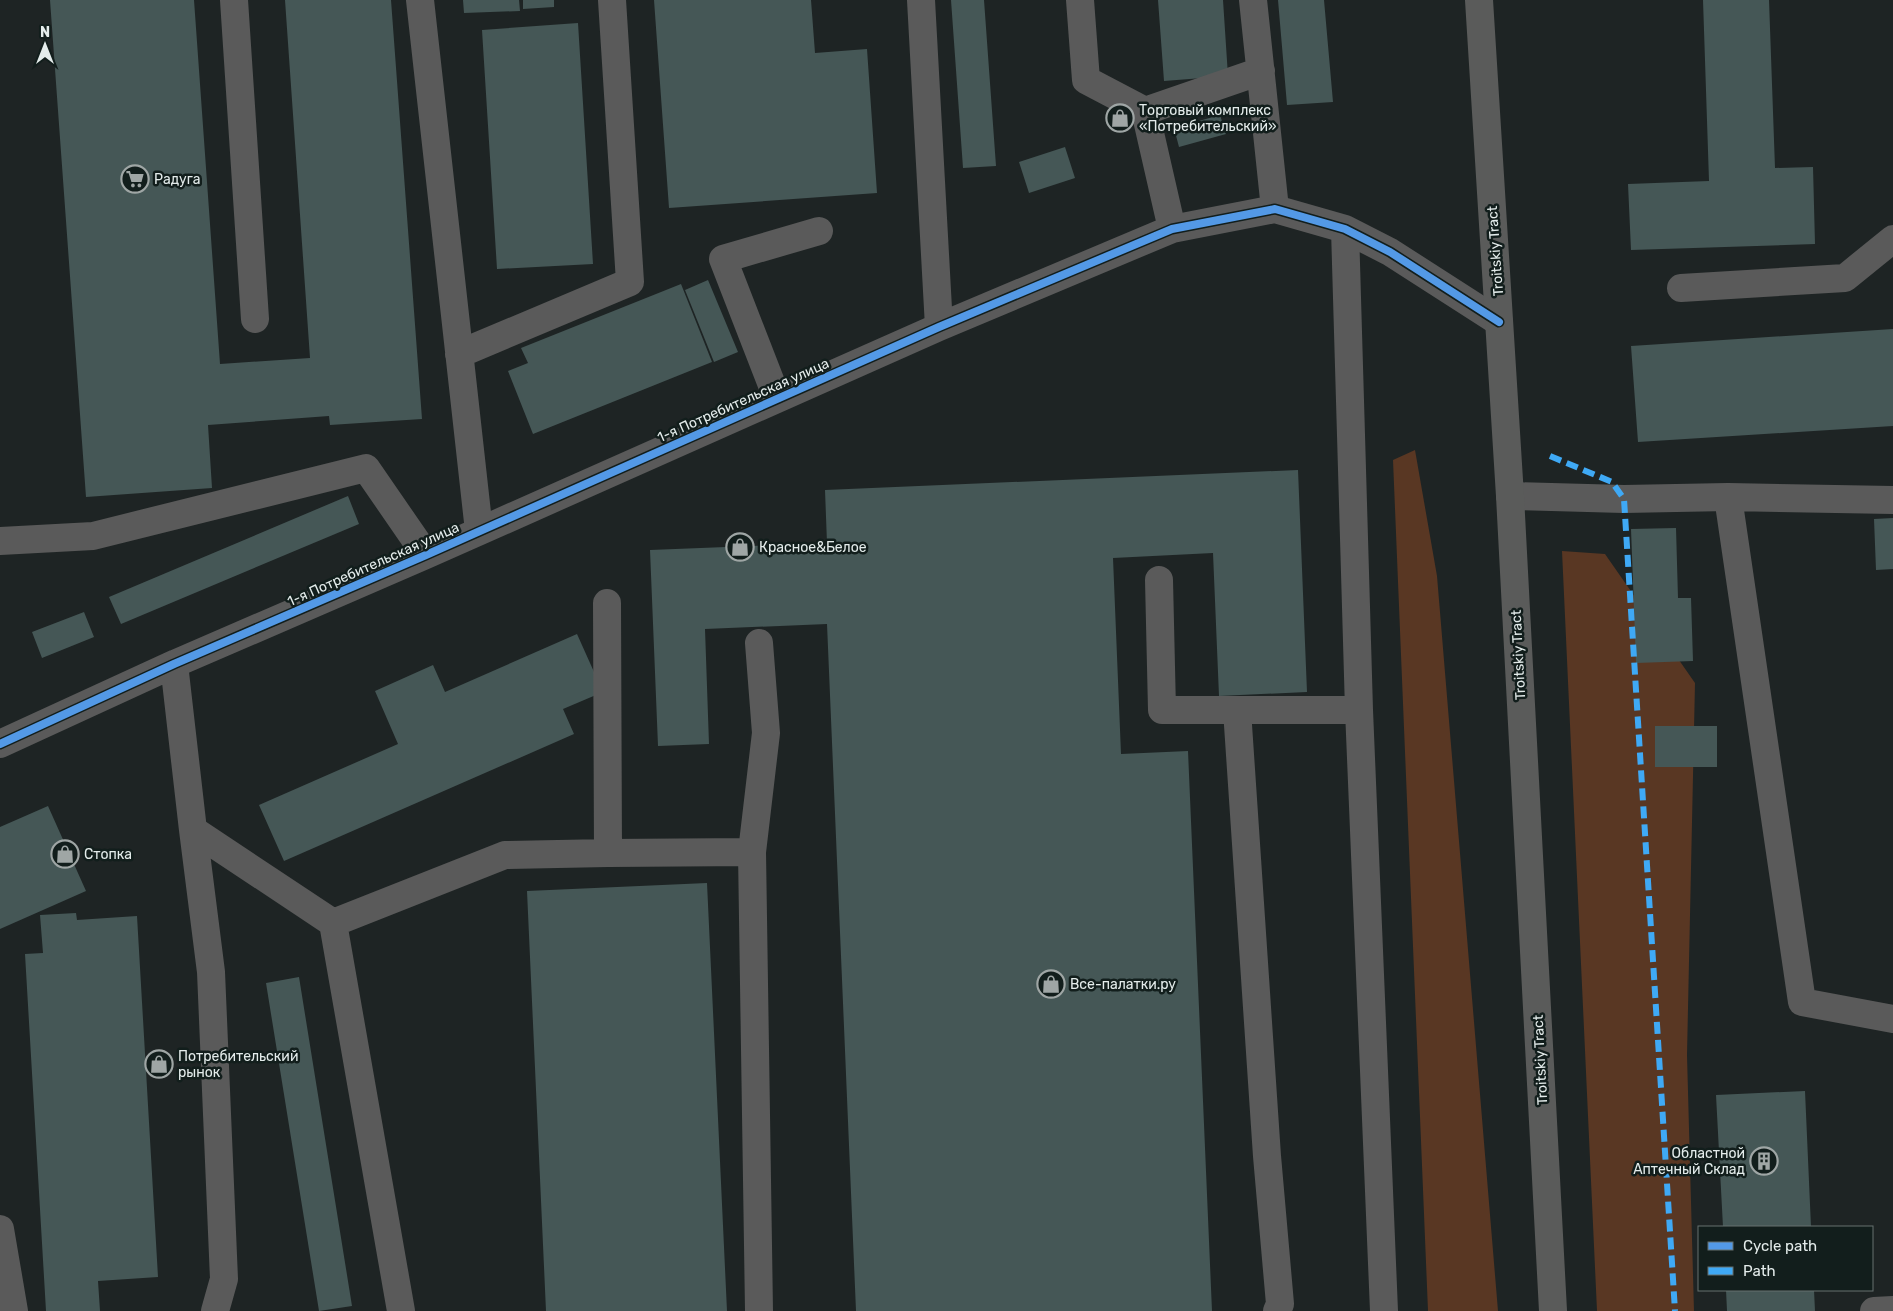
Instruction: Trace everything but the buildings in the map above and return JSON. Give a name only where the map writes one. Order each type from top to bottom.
[{"type":"main road","name":"Troitskiy Tract","points":[[1479,0],[1510,496],[1553,1311]]},
{"type":"street","points":[[234,0],[254,319]]},
{"type":"street","points":[[420,0],[479,531]]},
{"type":"street","points":[[459,354],[630,282],[612,0]]},
{"type":"street","points":[[921,0],[939,326]]},
{"type":"street","points":[[1080,0],[1086,80],[1145,111],[1261,70]]},
{"type":"street","points":[[1252,0],[1275,210]]},
{"type":"street","points":[[1145,111],[1172,229]]},
{"type":"street","name":"1-я Потребительская улица","points":[[0,744],[174,664],[479,531],[939,326],[1172,229],[1275,210],[1345,229],[1390,252],[1499,322]]},
{"type":"street","points":[[1345,229],[1359,710],[1384,1311]]},
{"type":"street","points":[[777,398],[724,259],[819,231]]},
{"type":"street","points":[[1681,288],[1845,278],[1893,238]]},
{"type":"street","points":[[0,541],[93,536],[366,468],[426,554]]},
{"type":"street","points":[[1510,496],[1893,500]]},
{"type":"street","points":[[1728,497],[1802,1002],[1893,1019]]},
{"type":"street","points":[[1159,580],[1162,710],[1359,710]]},
{"type":"street","points":[[606,603],[608,853]]},
{"type":"street","points":[[759,642],[766,733],[752,852],[759,1311]]},
{"type":"street","points":[[174,664],[211,982],[224,1279],[215,1311]]},
{"type":"street","points":[[1237,710],[1266,1146],[1280,1304],[1277,1311]]},
{"type":"street","points":[[193,830],[333,923],[402,1311]]},
{"type":"street","points":[[333,923],[505,855],[752,852]]},
{"type":"street","points":[[0,1229],[14,1311]]},
{"type":"street","points":[[1874,1311],[1893,1310]]},
{"type":"shaded area","points":[[1415,450],[1437,576],[1498,1311],[1428,1311],[1393,460]]},
{"type":"shaded area","points":[[1562,551],[1605,554],[1695,683],[1687,1055],[1694,1311],[1597,1311]]},
{"type":"marked path","points":[[1550,456],[1612,482],[1624,499],[1675,1311]]},
{"type":"cycle path","points":[[0,744],[174,664],[426,555],[939,327],[1172,229],[1275,209],[1345,229],[1390,252],[1499,322]]},
{"type":"place","name":"Торговый комплекс «Потребительский»","points":[[1120,118]]},
{"type":"place","name":"Радуга","points":[[135,179]]},
{"type":"place","name":"Красное&Белое","points":[[740,547]]},
{"type":"place","name":"Стопка","points":[[65,854]]},
{"type":"place","name":"Все-палатки.ру","points":[[1051,984]]},
{"type":"place","name":"Потребительский рынок","points":[[159,1064]]},
{"type":"place","name":"Областной Аптечный Склад","points":[[1764,1161]]}]
